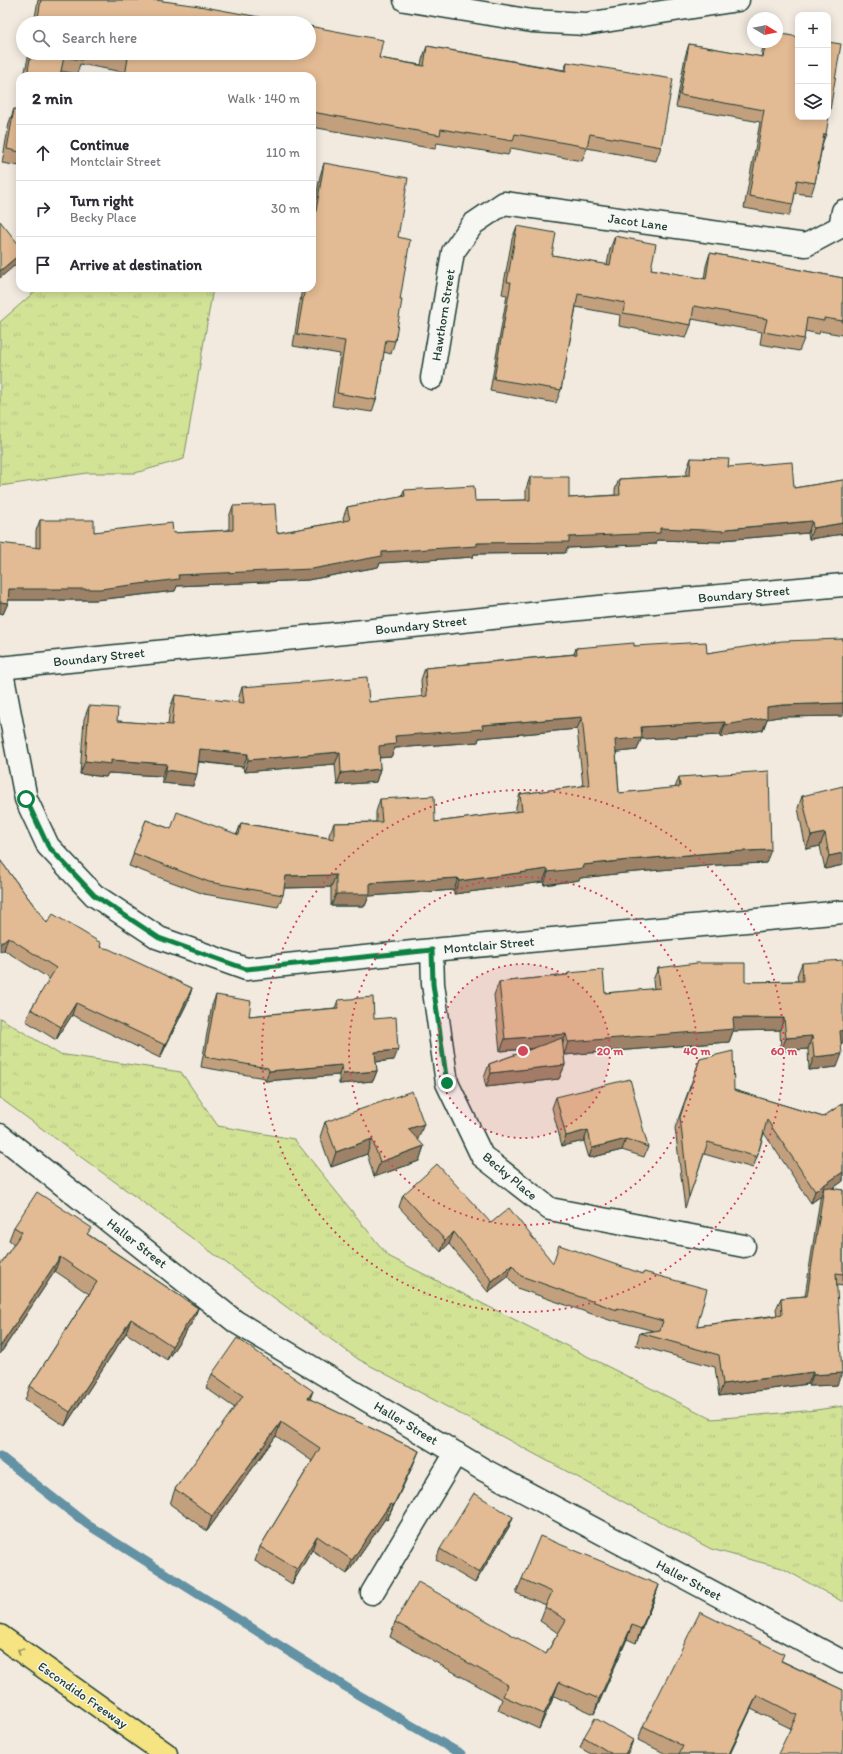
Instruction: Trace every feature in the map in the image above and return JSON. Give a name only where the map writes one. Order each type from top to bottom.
[{"type":"highway","name":"Escondido Freeway","points":[[0,1636],[166,1754]]},
{"type":"street","points":[[405,0],[532,20],[586,24],[738,0]]},
{"type":"street","name":"Jacot Lane","points":[[453,252],[473,224],[504,203],[806,246],[842,219]]},
{"type":"street","name":"Hawthorn Street","points":[[432,378],[453,252]]},
{"type":"street","name":"Boundary Street","points":[[0,667],[610,606],[843,585]]},
{"type":"street","name":"Montclair Street","points":[[0,667],[26,799],[48,846],[94,895],[159,938],[246,969],[432,950],[843,912]]},
{"type":"street","name":"Becky Place","points":[[432,950],[433,984],[447,1083],[482,1156],[550,1209],[744,1246]]},
{"type":"street","name":"Haller Street","points":[[0,1135],[236,1322],[491,1474],[843,1662]]},
{"type":"street","points":[[372,1594],[456,1453]]},
{"type":"green space","points":[[34,292],[212,292],[184,459],[135,473],[87,473],[0,486],[0,322]]},
{"type":"green space","points":[[0,1018],[59,1054],[181,1072],[218,1126],[294,1139],[388,1256],[712,1419],[816,1410],[843,1406],[843,1602],[782,1568],[711,1549],[358,1359],[0,1098]]},
{"type":"building","points":[[41,0],[156,0],[254,16],[38,16]]},
{"type":"building","points":[[316,27],[383,40],[379,58],[424,66],[427,46],[566,71],[567,62],[673,79],[661,147],[590,134],[587,147],[515,134],[513,141],[441,129],[440,135],[316,113],[316,72],[126,72],[128,60],[316,60]]},
{"type":"building","points":[[783,34],[795,36],[795,120],[828,120],[826,134],[824,134],[815,183],[797,180],[793,204],[749,196],[764,110],[680,95],[689,44],[763,57],[765,48],[783,48]]},
{"type":"building","points":[[831,42],[841,44],[831,104]]},
{"type":"building","points":[[30,60],[63,60],[61,72],[28,72]]},
{"type":"building","points":[[14,109],[16,109],[16,151],[7,149]]},
{"type":"building","points":[[324,163],[408,178],[398,237],[410,240],[400,300],[402,300],[395,341],[386,340],[376,400],[337,393],[345,341],[297,334],[304,292],[316,292],[316,211]]},
{"type":"building","points":[[0,221],[16,241],[16,257],[0,271]]},
{"type":"building","points":[[517,226],[556,233],[552,255],[610,265],[615,236],[656,244],[651,269],[706,279],[710,253],[843,278],[843,321],[824,318],[824,321],[807,318],[804,339],[764,332],[767,319],[694,306],[691,325],[623,313],[625,303],[578,294],[561,390],[494,379],[511,282],[507,282]]},
{"type":"building","points":[[691,458],[729,459],[728,467],[792,462],[794,488],[843,480],[843,523],[813,528],[812,521],[726,529],[725,531],[660,528],[660,533],[569,537],[569,542],[477,543],[477,546],[382,552],[382,556],[312,569],[178,575],[179,579],[100,589],[9,589],[8,603],[0,602],[0,543],[40,548],[40,520],[94,520],[94,532],[172,523],[173,533],[233,530],[233,506],[275,504],[277,533],[350,520],[347,507],[405,496],[404,490],[474,486],[475,501],[530,500],[530,477],[569,477],[569,498],[620,495],[619,479],[690,475]]},
{"type":"building","points":[[843,639],[843,703],[767,707],[767,718],[725,725],[725,722],[641,727],[642,738],[615,740],[619,793],[680,787],[679,777],[769,771],[771,850],[723,852],[629,860],[583,865],[584,868],[548,872],[548,869],[459,881],[458,878],[370,883],[370,894],[336,894],[336,875],[286,876],[283,895],[209,882],[133,853],[146,820],[171,829],[177,812],[239,835],[241,823],[334,839],[334,823],[382,822],[380,799],[434,796],[435,822],[522,811],[520,794],[589,785],[582,717],[482,725],[483,729],[395,736],[396,744],[379,746],[380,769],[341,773],[340,752],[248,760],[248,754],[200,749],[197,774],[166,770],[167,764],[111,760],[111,764],[85,761],[89,706],[118,708],[117,721],[172,725],[175,695],[244,703],[242,687],[367,677],[369,702],[427,696],[425,668],[577,654],[576,648],[634,643],[634,646],[706,642],[707,653],[782,641]]},
{"type":"building","points":[[843,786],[843,853],[829,856],[825,833],[811,836],[802,796]]},
{"type":"building","points":[[0,860],[47,923],[53,914],[101,943],[100,947],[109,949],[192,988],[165,1045],[76,1003],[61,1027],[31,1009],[56,968],[8,937],[0,944]]},
{"type":"building","points":[[843,960],[843,1030],[840,1031],[842,1054],[814,1057],[812,1036],[786,1038],[784,1018],[733,1018],[734,1029],[568,1042],[566,1034],[505,1039],[499,982],[603,970],[605,993],[660,988],[658,968],[697,963],[745,963],[745,982],[803,981],[802,963]]},
{"type":"building","points":[[216,995],[251,1001],[249,1016],[338,1008],[338,1000],[373,997],[374,1019],[396,1017],[398,1050],[375,1052],[377,1071],[343,1074],[342,1065],[269,1071],[268,1068],[205,1057]]},
{"type":"building","points":[[562,1038],[565,1065],[491,1073],[489,1064]]},
{"type":"building","points":[[733,1051],[734,1090],[823,1117],[843,1103],[843,1172],[815,1191],[767,1120],[757,1157],[708,1142],[689,1197],[680,1117],[700,1059]]},
{"type":"building","points":[[630,1079],[648,1147],[626,1139],[592,1148],[588,1130],[566,1136],[556,1097]]},
{"type":"building","points":[[412,1091],[424,1124],[408,1129],[424,1146],[380,1162],[372,1139],[336,1152],[325,1122]]},
{"type":"building","points":[[437,1164],[491,1223],[509,1208],[553,1263],[559,1245],[643,1274],[644,1272],[707,1289],[697,1326],[782,1315],[781,1298],[807,1296],[824,1187],[843,1190],[843,1274],[836,1273],[842,1373],[813,1375],[813,1372],[723,1384],[719,1355],[640,1333],[660,1330],[663,1321],[617,1308],[617,1310],[521,1276],[512,1265],[492,1281],[454,1232],[445,1240],[403,1195]]},
{"type":"building","points":[[37,1192],[92,1228],[87,1234],[198,1308],[172,1346],[131,1319],[70,1412],[30,1386],[97,1282],[60,1257],[0,1347],[0,1265],[22,1232],[14,1227]]},
{"type":"building","points":[[237,1338],[313,1391],[308,1398],[419,1451],[393,1506],[390,1504],[352,1560],[317,1536],[297,1569],[260,1547],[320,1448],[281,1422],[212,1516],[175,1489],[243,1396],[212,1374]]},
{"type":"building","points":[[474,1493],[513,1517],[479,1573],[440,1549]]},
{"type":"building","points":[[540,1536],[659,1585],[641,1629],[632,1625],[599,1699],[559,1682],[544,1714],[503,1696],[508,1685],[395,1622],[418,1582],[546,1654],[566,1620],[545,1607],[552,1592],[522,1579]]},
{"type":"building","points":[[700,1612],[784,1654],[781,1661],[843,1690],[843,1754],[778,1754],[797,1715],[757,1695],[729,1754],[679,1754],[683,1746],[643,1726]]},
{"type":"building","points":[[595,1718],[633,1740],[625,1754],[612,1754],[584,1737]]},
{"type":"waterway","points":[[0,1456],[88,1525],[357,1694],[461,1754]]},
{"type":"route","points":[[26,799],[48,846],[94,895],[159,938],[246,969],[432,950],[433,984],[447,1083]]}]
